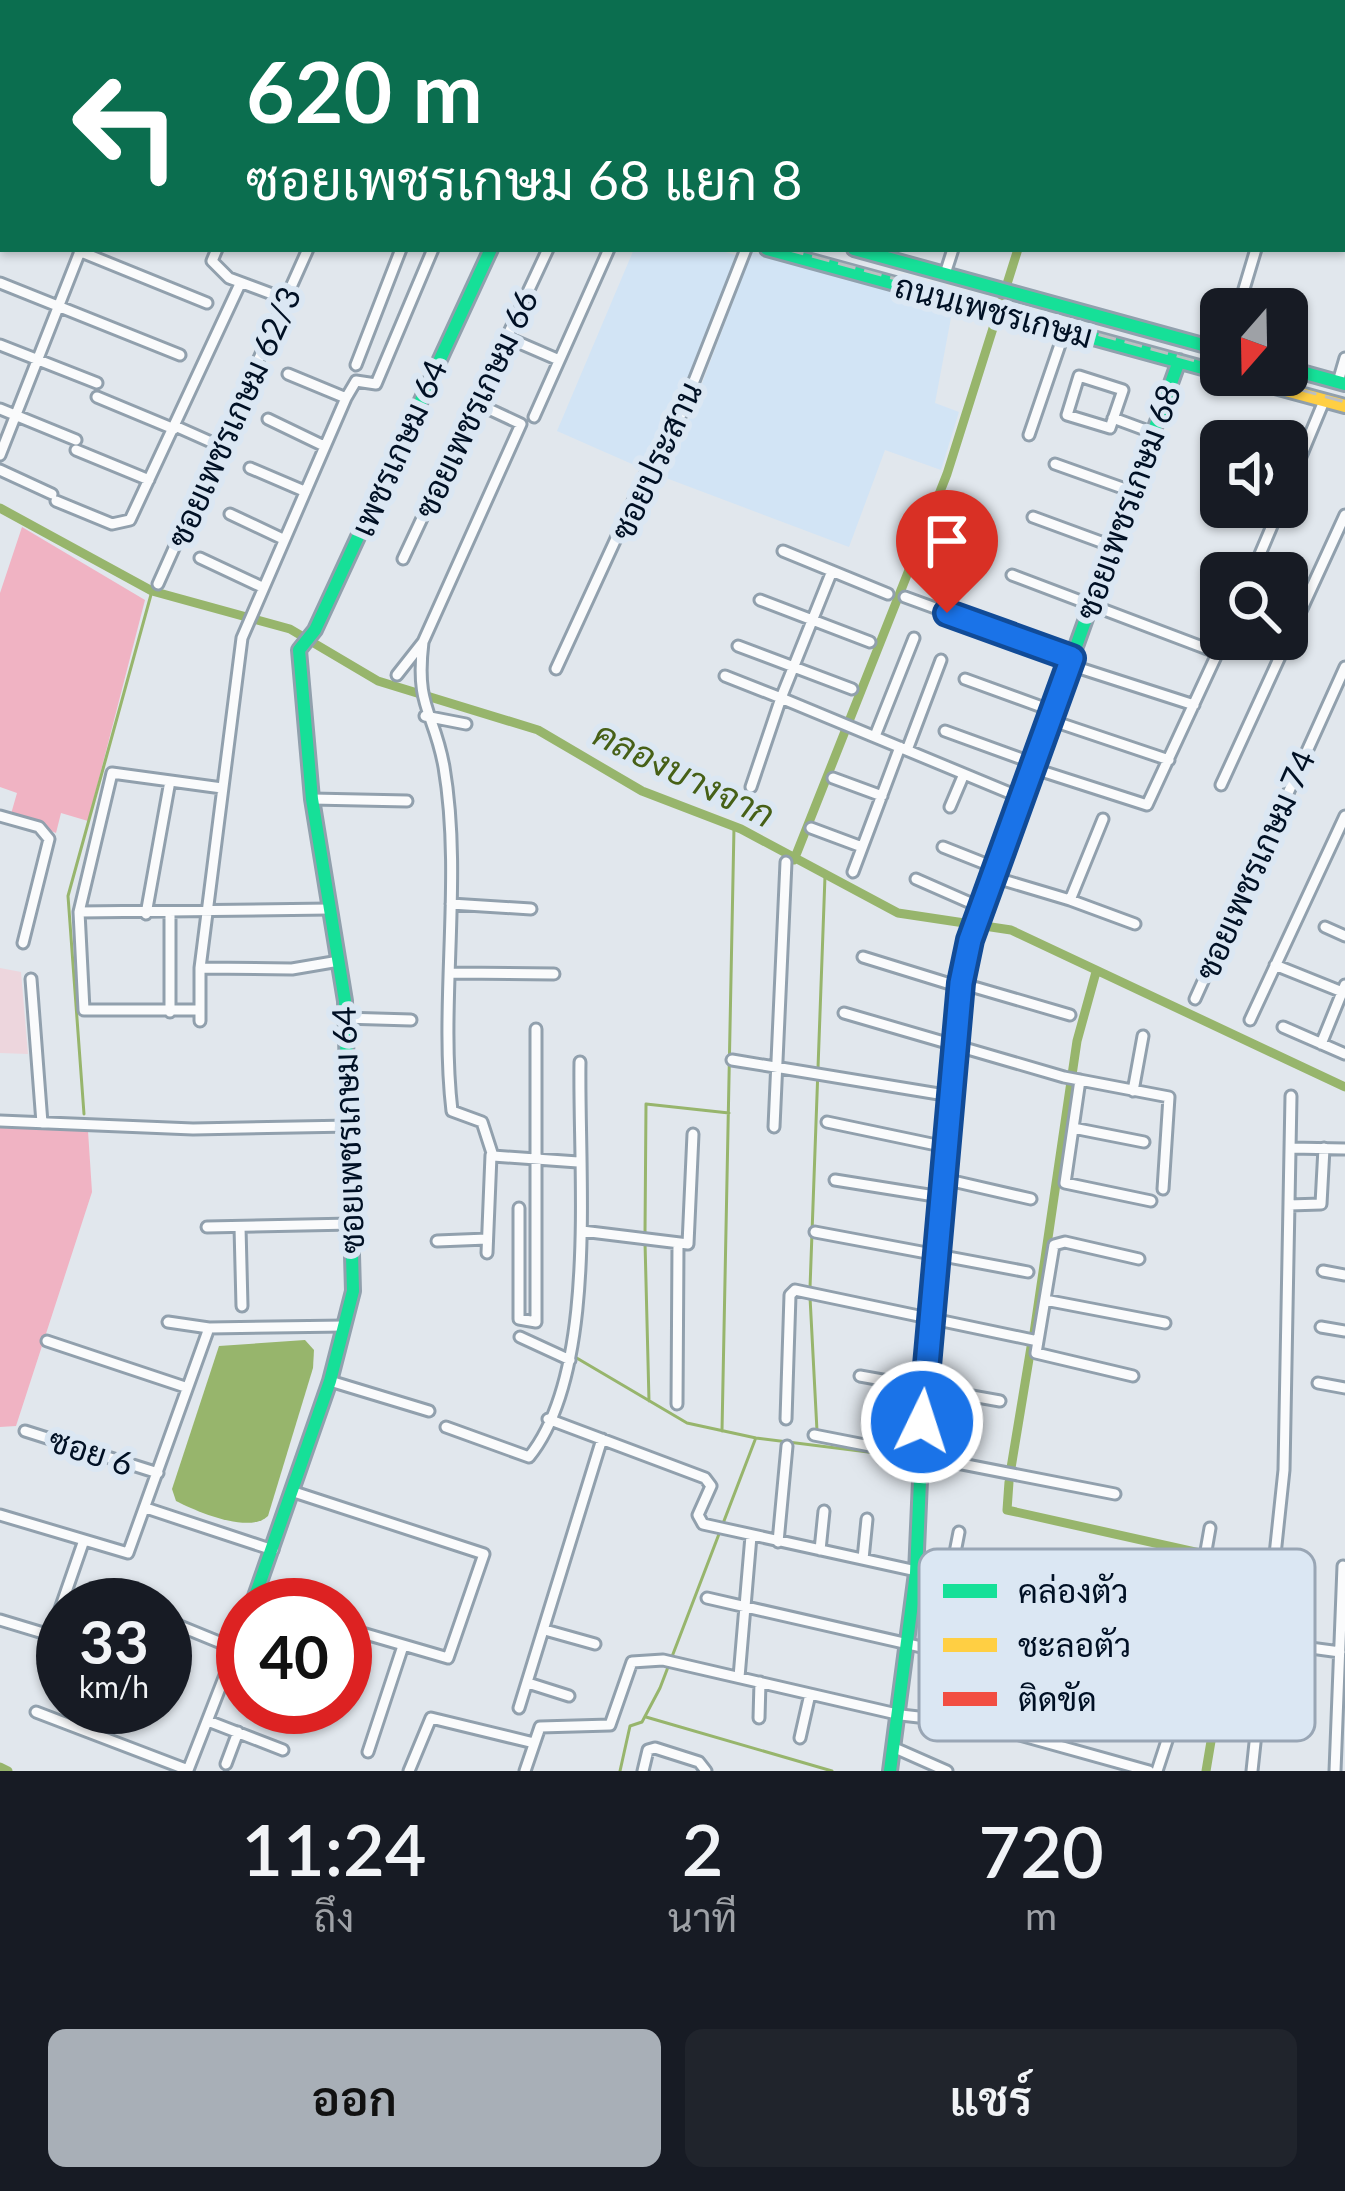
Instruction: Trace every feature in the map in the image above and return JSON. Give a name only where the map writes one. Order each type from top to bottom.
[{"type":"street","points":[[0,455],[77,252]]},
{"type":"street","points":[[83,252],[207,303]]},
{"type":"street","points":[[204,252],[240,284],[288,300]]},
{"type":"street","points":[[212,261],[216,252]]},
{"type":"street","name":"ซอยเพชรเกษม 62/3","points":[[158,584],[307,252]]},
{"type":"street","points":[[356,365],[400,252]]},
{"type":"street","points":[[222,788],[112,773],[79,912],[83,1009],[200,1016],[200,968],[240,646],[346,398],[356,381],[376,384],[432,252]]},
{"type":"street","name":"เพชรเกษม 64","points":[[302,643],[316,630],[490,252]]},
{"type":"street","name":"ซอยเพชรเกษม 66","points":[[404,559],[547,252]]},
{"type":"street","points":[[534,417],[608,252]]},
{"type":"street","name":"ซอยประสาน","points":[[556,669],[649,466],[668,447],[745,252]]},
{"type":"street","name":"ถนนเพชรเกษม","points":[[777,252],[1200,367]]},
{"type":"street","points":[[946,274],[952,252]]},
{"type":"street","points":[[1244,288],[1255,252]]},
{"type":"street","name":"ถนนเพชรเกษม","points":[[899,255],[996,289],[1200,344]]},
{"type":"street","points":[[0,283],[180,355]]},
{"type":"street","points":[[0,470],[122,525],[130,520],[240,284]]},
{"type":"street","points":[[1029,435],[1066,330]]},
{"type":"street","points":[[508,338],[560,360]]},
{"type":"street","points":[[0,345],[98,383]]},
{"type":"street","points":[[1308,439],[1345,358]]},
{"type":"street","name":"ซอยเพชรเกษม 68","points":[[890,1771],[897,1749],[916,1573],[924,1388],[960,985],[980,911],[1179,361]]},
{"type":"street","points":[[288,374],[346,398]]},
{"type":"street","points":[[1308,374],[1338,382]]},
{"type":"street","points":[[1079,376],[1123,390],[1113,418],[1108,428],[1067,415],[1079,376]]},
{"type":"street","points":[[1307,396],[1345,406]]},
{"type":"street","points":[[97,397],[220,446]]},
{"type":"street","points":[[397,675],[423,642],[521,424],[478,404]]},
{"type":"street","points":[[0,409],[149,480]]},
{"type":"street","points":[[1113,418],[1151,432]]},
{"type":"street","points":[[268,419],[324,446]]},
{"type":"street","points":[[1055,464],[1131,491]]},
{"type":"street","points":[[250,468],[304,491]]},
{"type":"street","points":[[230,514],[283,539]]},
{"type":"street","points":[[1222,785],[1345,515]]},
{"type":"street","points":[[1033,518],[1112,546]]},
{"type":"street","points":[[783,551],[888,594]]},
{"type":"street","points":[[200,559],[262,587]]},
{"type":"street","points":[[751,787],[832,571]]},
{"type":"street","points":[[1012,574],[1200,646]]},
{"type":"street","points":[[905,597],[1194,706]]},
{"type":"street","points":[[760,600],[870,642]]},
{"type":"street","points":[[870,734],[914,638]]},
{"type":"street","points":[[423,642],[418,681],[444,768],[452,904],[452,1111],[482,1122],[490,1155],[487,1253]]},
{"type":"street","name":"ซอยเพชรเกษม 64","points":[[262,1578],[330,1381],[353,1291],[351,1126],[339,962],[312,799],[302,643]]},
{"type":"street","points":[[738,646],[852,689]]},
{"type":"street","points":[[853,872],[941,660]]},
{"type":"street","points":[[945,731],[1147,806],[1215,660]]},
{"type":"street","name":"ซอยเพชรเกษม 74","points":[[1195,999],[1344,672]]},
{"type":"street","points":[[725,676],[1022,798]]},
{"type":"street","points":[[965,679],[1169,760]]},
{"type":"street","points":[[424,713],[466,724]]},
{"type":"street","points":[[950,806],[964,774]]},
{"type":"street","points":[[833,778],[881,796]]},
{"type":"street","points":[[146,914],[170,781]]},
{"type":"street","points":[[312,799],[407,801]]},
{"type":"street","points":[[1250,1020],[1340,843],[1345,815]]},
{"type":"street","points":[[0,816],[39,827],[49,839],[23,943]]},
{"type":"street","points":[[1070,900],[1103,819]]},
{"type":"street","points":[[811,828],[862,847]]},
{"type":"street","points":[[943,848],[995,873],[1135,924]]},
{"type":"street","points":[[774,1127],[786,862]]},
{"type":"street","points":[[916,879],[980,911]]},
{"type":"street","points":[[452,904],[531,909]]},
{"type":"street","points":[[79,912],[330,909]]},
{"type":"street","points":[[170,913],[170,1012]]},
{"type":"street","points":[[1325,927],[1345,936]]},
{"type":"street","points":[[863,957],[1070,1015]]},
{"type":"street","points":[[200,968],[292,969],[339,962]]},
{"type":"street","points":[[1275,965],[1344,990],[1322,1044]]},
{"type":"street","points":[[453,973],[554,974]]},
{"type":"street","points":[[31,979],[42,1123]]},
{"type":"street","points":[[844,1012],[1073,1079],[1169,1097],[1162,1189]]},
{"type":"street","points":[[343,1018],[411,1020]]},
{"type":"street","points":[[1283,1027],[1345,1054]]},
{"type":"street","points":[[519,1208],[519,1318],[534,1323],[536,1029]]},
{"type":"street","points":[[1133,1091],[1143,1036]]},
{"type":"street","points":[[732,1060],[836,1073],[951,1096]]},
{"type":"street","points":[[446,1427],[529,1457],[572,1356],[582,1231],[580,1062]]},
{"type":"street","points":[[1073,1079],[1073,1128],[1065,1183],[1151,1201]]},
{"type":"street","points":[[1277,1549],[1284,1470],[1291,1096]]},
{"type":"street","points":[[0,1121],[351,1126]]},
{"type":"street","points":[[826,1123],[946,1147]]},
{"type":"street","points":[[1073,1128],[1144,1142]]},
{"type":"street","points":[[582,1231],[678,1244],[692,1240],[693,1134]]},
{"type":"street","points":[[1290,1148],[1345,1148]]},
{"type":"street","points":[[1288,1205],[1321,1204],[1324,1148]]},
{"type":"street","points":[[490,1155],[578,1162]]},
{"type":"street","points":[[944,1179],[1031,1199]]},
{"type":"street","points":[[835,1180],[941,1197]]},
{"type":"street","points":[[207,1227],[354,1224]]},
{"type":"street","points":[[240,1227],[242,1306]]},
{"type":"street","points":[[815,1232],[1028,1272]]},
{"type":"street","points":[[437,1240],[487,1239]]},
{"type":"street","points":[[1133,1376],[1039,1358],[1038,1341],[1054,1245],[1065,1242],[1139,1259]]},
{"type":"street","points":[[677,1404],[678,1244]]},
{"type":"street","points":[[1323,1271],[1345,1275]]},
{"type":"street","points":[[786,1420],[791,1292],[1038,1341]]},
{"type":"street","points":[[1045,1300],[1165,1322]]},
{"type":"street","points":[[168,1322],[209,1328],[346,1326]]},
{"type":"street","points":[[1321,1327],[1345,1331]]},
{"type":"street","points":[[0,1515],[128,1553],[209,1328]]},
{"type":"street","points":[[520,1337],[572,1356]]},
{"type":"street","points":[[47,1341],[185,1387]]},
{"type":"street","points":[[860,1376],[1000,1401]]},
{"type":"street","points":[[330,1381],[429,1411]]},
{"type":"street","points":[[1318,1383],[1345,1388]]},
{"type":"street","points":[[548,1419],[705,1478],[710,1490],[699,1520],[919,1573]]},
{"type":"street","name":"ซอย 6","points":[[25,1431],[158,1473]]},
{"type":"street","points":[[814,1436],[1115,1494]]},
{"type":"street","points":[[519,1708],[602,1439]]},
{"type":"street","points":[[778,1542],[788,1446]]},
{"type":"street","points":[[294,1492],[484,1554],[452,1654],[442,1658],[372,1636]]},
{"type":"street","points":[[146,1508],[273,1550]]},
{"type":"street","points":[[820,1550],[824,1511]]},
{"type":"street","points":[[862,1559],[867,1520]]},
{"type":"street","points":[[1206,1549],[1210,1528]]},
{"type":"street","points":[[955,1549],[958,1532]]},
{"type":"street","points":[[739,1678],[751,1536]]},
{"type":"street","points":[[71,1578],[83,1543]]},
{"type":"street","points":[[1335,1771],[1340,1736],[1343,1566]]},
{"type":"street","points":[[707,1598],[919,1645]]},
{"type":"street","points":[[0,1622],[36,1631]]},
{"type":"street","points":[[545,1630],[596,1644]]},
{"type":"street","points":[[368,1752],[403,1646]]},
{"type":"street","points":[[1315,1650],[1340,1652]]},
{"type":"street","points":[[525,1771],[540,1727],[610,1725],[632,1662],[668,1661],[919,1716]]},
{"type":"street","points":[[528,1682],[569,1696]]},
{"type":"street","points":[[759,1718],[760,1682]]},
{"type":"street","points":[[800,1738],[809,1694]]},
{"type":"street","points":[[95,1734],[190,1770],[216,1700]]},
{"type":"street","points":[[409,1771],[431,1718],[534,1743]]},
{"type":"street","points":[[208,1721],[216,1724]]},
{"type":"street","points":[[226,1764],[237,1734]]},
{"type":"street","points":[[243,1734],[283,1750]]},
{"type":"street","points":[[1043,1741],[1153,1771],[1165,1741]]},
{"type":"street","points":[[1252,1771],[1256,1741]]},
{"type":"street","points":[[643,1771],[648,1750],[655,1748],[699,1762],[706,1771]]},
{"type":"street","points":[[897,1749],[947,1771]]},
{"type":"shaded area","points":[[633,252],[738,256],[664,440],[641,468],[557,431]]},
{"type":"shaded area","points":[[752,252],[953,307],[935,403],[959,412],[941,470],[885,450],[849,547],[666,478]]},
{"type":"shaded area","points":[[22,527],[145,600],[88,821],[61,813],[56,833],[11,814],[17,793],[0,787],[0,593]]},
{"type":"shaded area","points":[[0,968],[21,972],[28,1054],[0,1053]]},
{"type":"shaded area","points":[[0,1128],[88,1131],[92,1192],[16,1426],[0,1427]]},
{"type":"shaded area","points":[[305,1340],[314,1350],[313,1368],[268,1516],[237,1522],[176,1501],[172,1489],[219,1346]]},
{"type":"waterway","points":[[794,860],[947,474],[1017,252]]},
{"type":"waterway","name":"คลองบางจาก","points":[[0,508],[152,591],[290,629],[378,681],[538,730],[642,791],[741,829],[898,913],[1011,930],[1345,1087]]},
{"type":"waterway","points":[[84,1114],[68,896],[152,591]]},
{"type":"waterway","points":[[722,1431],[734,827]]},
{"type":"waterway","points":[[810,1288],[825,876]]},
{"type":"waterway","points":[[1034,1333],[1077,1041],[1096,972]]},
{"type":"waterway","points":[[645,1233],[646,1104],[729,1113]]},
{"type":"waterway","points":[[645,1242],[649,1401]]},
{"type":"waterway","points":[[810,1297],[817,1431]]},
{"type":"waterway","points":[[1011,1468],[1031,1347]]},
{"type":"waterway","points":[[575,1357],[687,1423],[756,1438],[892,1455]]},
{"type":"waterway","points":[[620,1771],[630,1726],[642,1722],[660,1688],[755,1440]]},
{"type":"waterway","points":[[1009,1482],[1007,1510],[1182,1549]]},
{"type":"waterway","points":[[646,1717],[832,1771]]},
{"type":"waterway","points":[[1206,1771],[1211,1741]]},
{"type":"waterway","points":[[0,1767],[8,1771]]},
{"type":"railway","points":[[797,252],[1200,362]]},
{"type":"railway","points":[[1308,392],[1345,402]]},
{"type":"traffic: fast","points":[[261,1578],[330,1381],[353,1291],[345,1001],[312,799],[299,650],[315,630],[490,252]]},
{"type":"traffic: fast","points":[[778,252],[1200,367]]},
{"type":"traffic: fast","points":[[865,252],[1200,344]]},
{"type":"traffic: fast","points":[[890,1771],[916,1573],[924,1388],[960,983],[970,940],[1179,361]]},
{"type":"traffic: fast","points":[[1308,374],[1345,384]]},
{"type":"traffic: slow","points":[[1308,396],[1345,406]]},
{"type":"route","points":[[922,1422],[961,983],[970,940],[1072,658],[947,613]]}]
